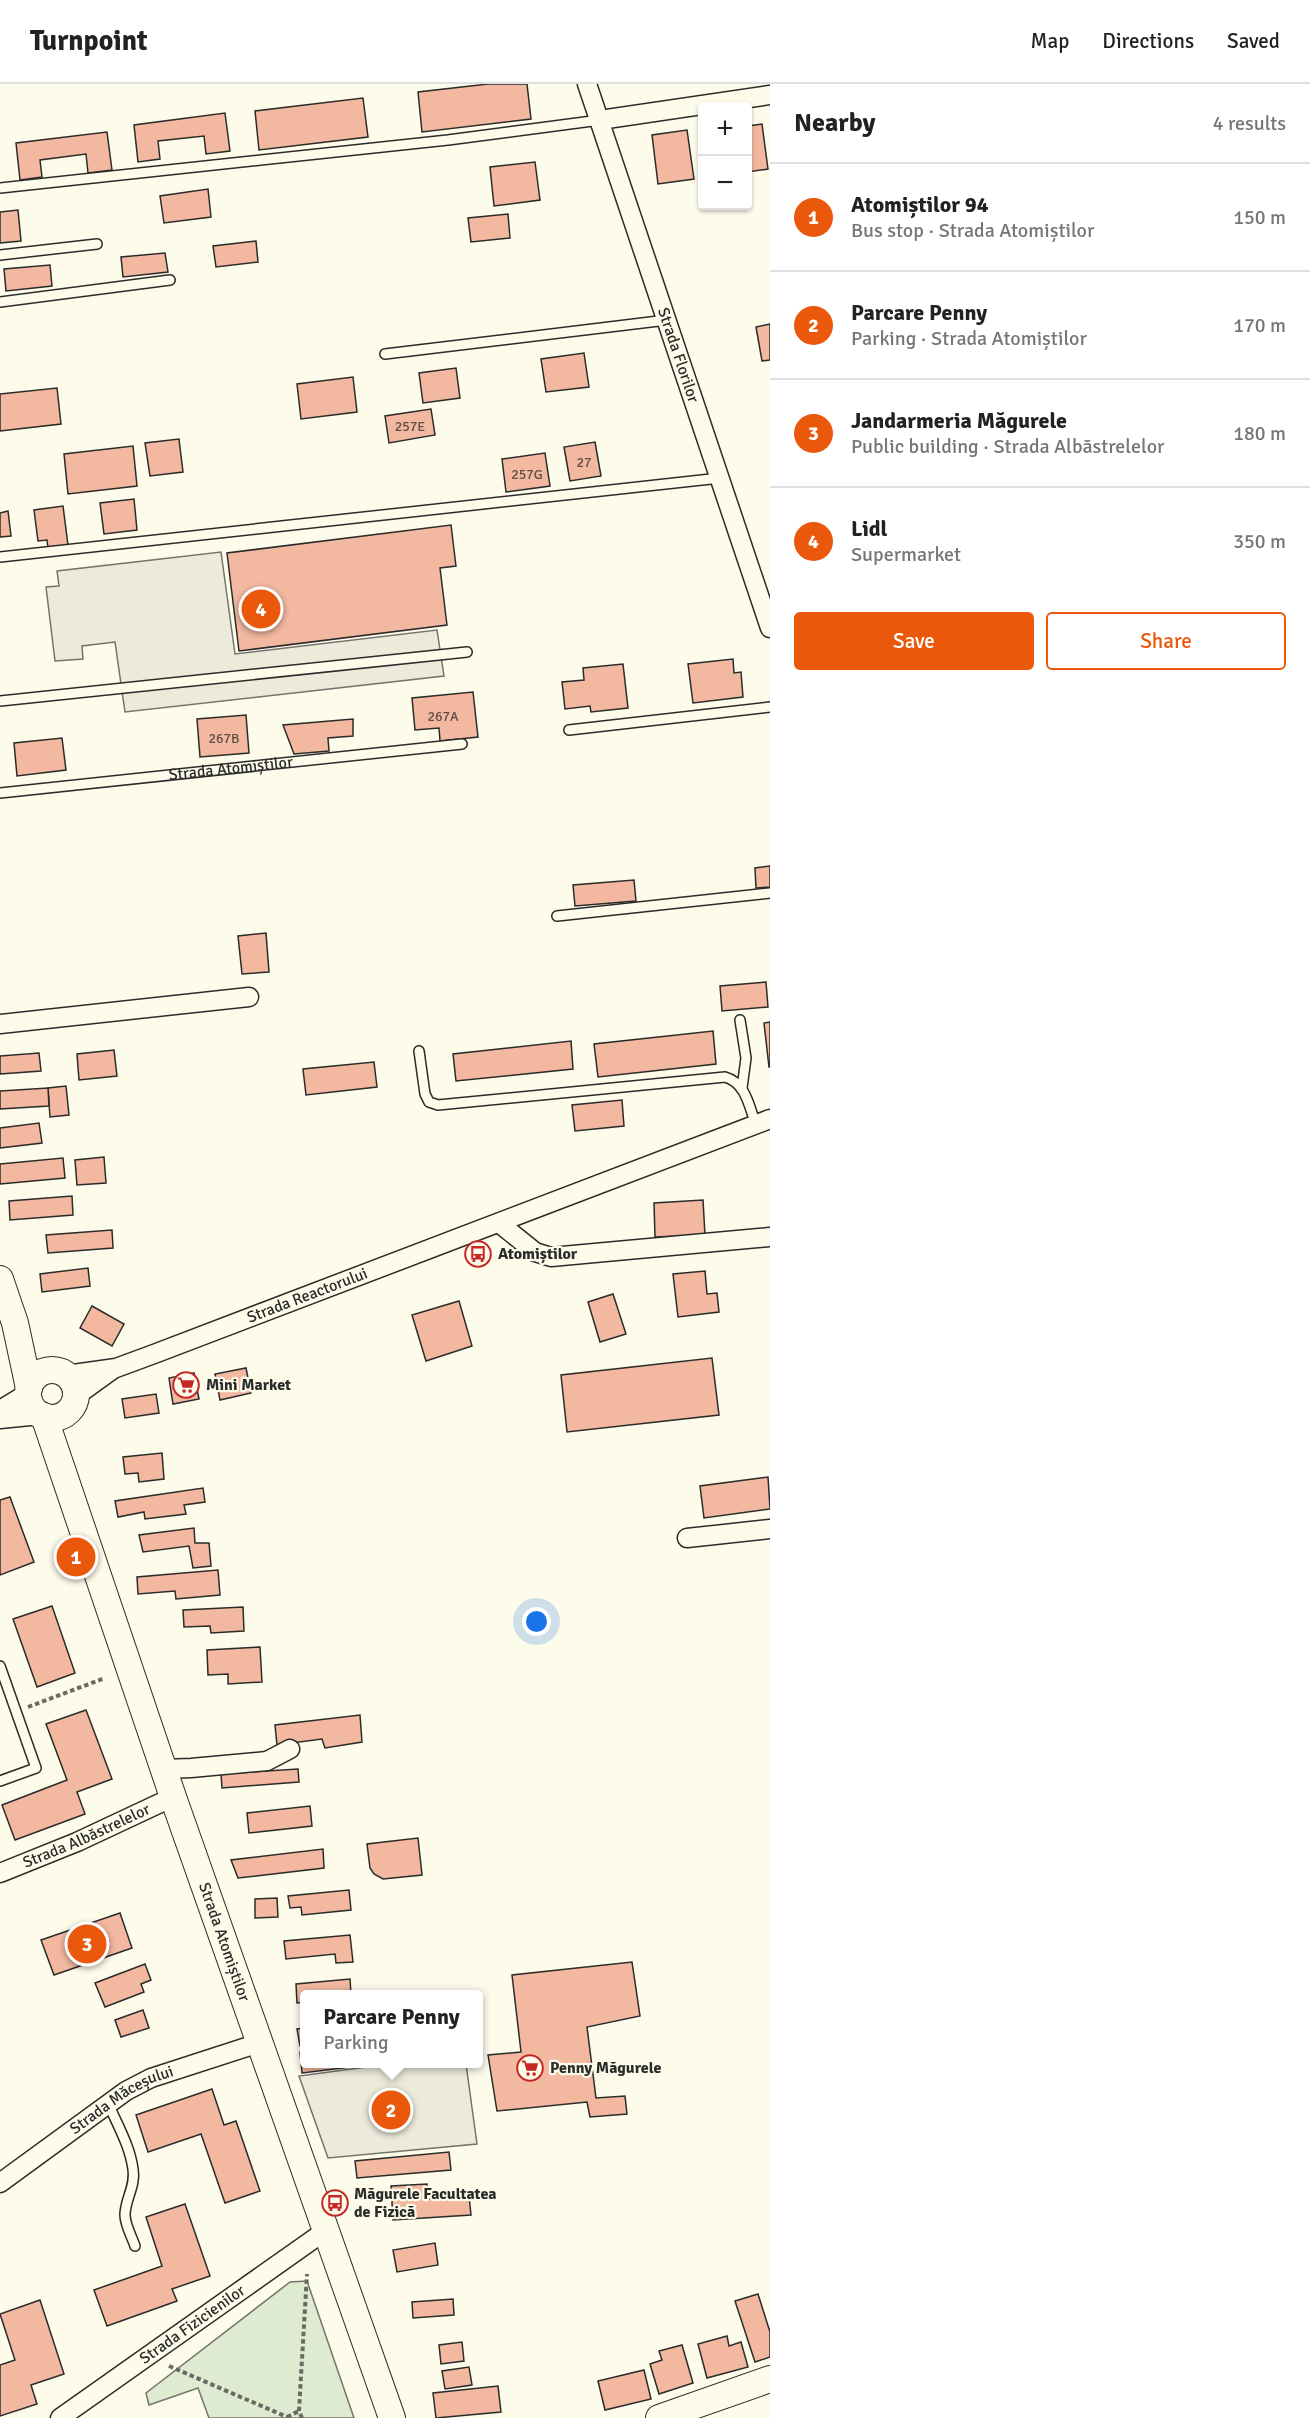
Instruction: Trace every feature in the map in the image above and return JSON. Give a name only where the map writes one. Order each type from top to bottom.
[{"type":"main road","name":"Strada Atomiștilor","points":[[0,1280],[15,1323],[52,1396]]},
{"type":"main road","name":"Strada Atomiștilor","points":[[15,1323],[52,1396],[62,1465],[163,1769],[392,2418]]},
{"type":"main road","points":[[659,2418],[770,2379]]},
{"type":"street","name":"Strada Florilor","points":[[587,84],[770,627]]},
{"type":"street","points":[[600,120],[770,95]]},
{"type":"street","points":[[0,1024],[249,996]]},
{"type":"street","name":"Strada Reactorului","points":[[0,1410],[52,1396],[116,1368],[763,1122]]},
{"type":"street","points":[[499,1223],[535,1252],[551,1257],[770,1237]]},
{"type":"street","points":[[0,1419],[52,1396]]},
{"type":"street","points":[[687,1538],[770,1529]]},
{"type":"street","points":[[163,1769],[267,1761],[290,1749]]},
{"type":"street","name":"Strada Albăstrelelor","points":[[0,1871],[77,1842],[173,1797]]},
{"type":"street","name":"Strada Măceșului","points":[[0,2183],[126,2091],[152,2078],[259,2043]]},
{"type":"street","name":"Strada Fizicienilor","points":[[60,2418],[326,2231]]},
{"type":"lane","points":[[0,188],[448,140],[600,120]]},
{"type":"lane","points":[[0,255],[97,244]]},
{"type":"lane","points":[[0,302],[171,280]]},
{"type":"lane","points":[[385,354],[667,320]]},
{"type":"lane","points":[[0,557],[720,478]]},
{"type":"lane","points":[[0,701],[467,652]]},
{"type":"lane","points":[[569,730],[770,707]]},
{"type":"lane","name":"Strada Atomiștilor","points":[[0,793],[462,744]]},
{"type":"lane","points":[[556,916],[770,893]]},
{"type":"lane","points":[[740,1020],[746,1058],[742,1088]]},
{"type":"lane","points":[[419,1051],[425,1094],[429,1102],[438,1105],[725,1077],[734,1080],[742,1088],[763,1122]]},
{"type":"lane","points":[[0,1666],[36,1768],[0,1781]]},
{"type":"lane","points":[[108,2103],[128,2151],[133,2170],[133,2185],[125,2217],[135,2246]]},
{"type":"path","points":[[16,1712],[105,1678]]},
{"type":"path","points":[[302,2418],[299,2411],[307,2274]]},
{"type":"path","points":[[169,2366],[287,2417],[299,2411]]},
{"type":"green space","points":[[307,2281],[354,2418],[209,2418],[198,2388],[149,2405],[146,2393],[290,2282]]},
{"type":"shaded area","points":[[221,552],[235,654],[437,630],[444,676],[125,712],[115,642],[82,646],[83,659],[55,661],[46,587],[59,586],[57,571]]},
{"type":"shaded area","points":[[359,2068],[467,2068],[477,2144],[328,2158],[299,2076]]},
{"type":"building","points":[[488,84],[527,84],[531,119],[422,132],[418,92]]},
{"type":"building","points":[[363,98],[368,137],[259,150],[255,111]]},
{"type":"building","points":[[225,113],[230,151],[206,154],[204,136],[158,141],[160,159],[138,162],[134,125]]},
{"type":"building","points":[[762,124],[768,169],[752,171],[752,125]]},
{"type":"building","points":[[687,130],[694,179],[658,184],[652,135]]},
{"type":"building","points":[[107,132],[112,170],[88,173],[86,154],[40,160],[42,177],[20,180],[16,143]]},
{"type":"building","points":[[535,162],[540,200],[494,206],[490,167]]},
{"type":"building","points":[[208,189],[211,217],[164,223],[160,196]]},
{"type":"building","points":[[18,210],[21,241],[0,243],[0,212]]},
{"type":"building","points":[[508,214],[510,238],[471,242],[468,218]]},
{"type":"building","points":[[256,241],[258,262],[216,267],[213,246]]},
{"type":"building","points":[[165,253],[168,272],[123,277],[121,257]]},
{"type":"building","points":[[50,265],[52,286],[6,291],[4,269]]},
{"type":"building","points":[[770,324],[770,360],[762,361],[756,327]]},
{"type":"building","points":[[584,353],[589,387],[546,392],[541,359]]},
{"type":"building","points":[[456,368],[460,398],[423,403],[419,373]]},
{"type":"building","points":[[353,377],[357,412],[301,419],[297,384]]},
{"type":"building","points":[[57,388],[61,424],[0,431],[0,394]]},
{"type":"building","points":[[431,409],[435,435],[389,443],[385,416]]},
{"type":"building","points":[[179,439],[183,472],[150,476],[145,443]]},
{"type":"building","points":[[595,442],[601,476],[570,481],[564,447]]},
{"type":"building","points":[[133,446],[137,486],[68,494],[64,454]]},
{"type":"building","points":[[545,453],[550,486],[506,492],[502,459]]},
{"type":"building","points":[[134,499],[137,530],[104,534],[100,503]]},
{"type":"building","points":[[63,506],[68,545],[48,548],[47,540],[38,541],[34,510]]},
{"type":"building","points":[[8,511],[11,536],[0,537],[0,513]]},
{"type":"building","points":[[451,525],[456,566],[440,568],[447,625],[239,651],[227,553]]},
{"type":"building","points":[[733,659],[734,673],[741,672],[743,697],[693,703],[688,664]]},
{"type":"building","points":[[623,664],[628,708],[591,712],[590,706],[565,709],[562,682],[584,680],[583,668]]},
{"type":"building","points":[[473,692],[478,737],[440,741],[439,728],[415,730],[412,698]]},
{"type":"building","points":[[246,715],[249,753],[200,757],[197,719]]},
{"type":"building","points":[[353,719],[353,736],[328,738],[329,751],[294,754],[283,725]]},
{"type":"building","points":[[62,738],[66,770],[17,776],[14,743]]},
{"type":"building","points":[[770,866],[770,887],[756,888],[755,868]]},
{"type":"building","points":[[634,880],[636,901],[575,906],[573,885]]},
{"type":"building","points":[[266,933],[269,972],[242,974],[238,936]]},
{"type":"building","points":[[766,982],[768,1007],[722,1011],[720,986]]},
{"type":"building","points":[[770,1022],[770,1067],[769,1067],[764,1023]]},
{"type":"building","points":[[713,1031],[716,1064],[598,1077],[594,1044]]},
{"type":"building","points":[[571,1041],[573,1069],[456,1081],[453,1054]]},
{"type":"building","points":[[114,1050],[117,1076],[79,1080],[77,1054]]},
{"type":"building","points":[[39,1053],[41,1071],[0,1074],[0,1056]]},
{"type":"building","points":[[374,1062],[377,1087],[306,1095],[303,1069]]},
{"type":"building","points":[[66,1086],[69,1115],[50,1117],[48,1088]]},
{"type":"building","points":[[48,1088],[49,1106],[0,1109],[0,1091]]},
{"type":"building","points":[[622,1100],[624,1126],[575,1131],[572,1105]]},
{"type":"building","points":[[39,1123],[42,1143],[0,1148],[0,1128]]},
{"type":"building","points":[[104,1157],[106,1183],[77,1185],[75,1160]]},
{"type":"building","points":[[63,1158],[65,1178],[0,1184],[0,1164]]},
{"type":"building","points":[[72,1196],[73,1215],[10,1220],[9,1201]]},
{"type":"building","points":[[703,1200],[705,1235],[655,1237],[654,1203]]},
{"type":"building","points":[[112,1230],[113,1248],[48,1253],[46,1235]]},
{"type":"building","points":[[88,1268],[90,1286],[42,1292],[40,1274]]},
{"type":"building","points":[[705,1271],[707,1294],[717,1293],[719,1312],[678,1317],[673,1274]]},
{"type":"building","points":[[613,1294],[626,1334],[600,1342],[588,1302]]},
{"type":"building","points":[[459,1301],[472,1346],[426,1361],[412,1315]]},
{"type":"building","points":[[92,1306],[124,1324],[112,1346],[80,1328]]},
{"type":"building","points":[[712,1358],[719,1415],[567,1432],[561,1375]]},
{"type":"building","points":[[246,1368],[251,1393],[220,1400],[215,1374]]},
{"type":"building","points":[[194,1373],[199,1399],[173,1404],[169,1378]]},
{"type":"building","points":[[156,1394],[159,1413],[125,1418],[122,1399]]},
{"type":"building","points":[[162,1453],[164,1479],[139,1482],[138,1473],[125,1474],[123,1457]]},
{"type":"building","points":[[768,1477],[770,1509],[704,1518],[700,1486]]},
{"type":"building","points":[[203,1488],[205,1502],[184,1505],[186,1514],[145,1519],[144,1512],[118,1517],[115,1501]]},
{"type":"building","points":[[10,1497],[34,1562],[0,1575],[0,1500]]},
{"type":"building","points":[[194,1528],[195,1543],[209,1543],[211,1566],[193,1568],[189,1546],[143,1552],[139,1535]]},
{"type":"building","points":[[218,1570],[220,1595],[176,1599],[175,1591],[138,1594],[137,1577]]},
{"type":"building","points":[[52,1606],[75,1673],[37,1687],[13,1619]]},
{"type":"building","points":[[243,1607],[244,1631],[211,1633],[210,1626],[184,1627],[183,1610]]},
{"type":"building","points":[[260,1647],[262,1682],[228,1684],[228,1674],[208,1675],[207,1650]]},
{"type":"building","points":[[86,1710],[112,1779],[77,1792],[85,1814],[15,1840],[2,1805],[67,1780],[46,1724]]},
{"type":"building","points":[[360,1715],[362,1742],[325,1748],[322,1739],[277,1745],[275,1725]]},
{"type":"building","points":[[298,1769],[299,1782],[222,1788],[221,1774]]},
{"type":"building","points":[[310,1806],[312,1826],[249,1833],[247,1813]]},
{"type":"building","points":[[418,1838],[422,1875],[383,1879],[374,1874],[370,1868],[367,1844]]},
{"type":"building","points":[[323,1849],[324,1868],[238,1878],[231,1860]]},
{"type":"building","points":[[349,1890],[351,1910],[302,1915],[301,1907],[290,1908],[288,1896]]},
{"type":"building","points":[[277,1898],[278,1917],[255,1918],[255,1899]]},
{"type":"building","points":[[120,1913],[132,1948],[54,1975],[41,1940]]},
{"type":"building","points":[[350,1935],[353,1962],[336,1963],[335,1954],[286,1959],[284,1941]]},
{"type":"building","points":[[632,1962],[640,2016],[587,2027],[596,2098],[625,2096],[627,2114],[590,2117],[587,2102],[497,2111],[488,2055],[521,2052],[512,1975]]},
{"type":"building","points":[[145,1964],[151,1980],[141,1984],[144,1992],[105,2007],[95,1983]]},
{"type":"building","points":[[350,1979],[351,1990],[300,1990],[300,2003],[297,2003],[296,1984]]},
{"type":"building","points":[[143,2010],[149,2028],[121,2037],[115,2020]]},
{"type":"building","points":[[297,2029],[300,2029],[300,2046]]},
{"type":"building","points":[[302,2068],[343,2068],[302,2073]]},
{"type":"building","points":[[212,2089],[224,2125],[236,2121],[260,2191],[225,2203],[201,2134],[148,2152],[136,2115]]},
{"type":"building","points":[[449,2152],[451,2170],[357,2178],[355,2161]]},
{"type":"building","points":[[427,2184],[428,2199],[469,2196],[471,2215],[393,2220],[391,2186]]},
{"type":"building","points":[[185,2204],[210,2276],[172,2289],[177,2301],[107,2326],[94,2290],[162,2266],[146,2217]]},
{"type":"building","points":[[435,2243],[438,2265],[397,2272],[393,2250]]},
{"type":"building","points":[[758,2294],[770,2332],[770,2357],[755,2362],[735,2301]]},
{"type":"building","points":[[453,2299],[454,2315],[413,2318],[412,2302]]},
{"type":"building","points":[[40,2300],[64,2374],[31,2385],[37,2404],[0,2416],[0,2365],[15,2360],[0,2314]]},
{"type":"building","points":[[727,2336],[729,2346],[741,2342],[748,2367],[707,2378],[698,2344]]},
{"type":"building","points":[[462,2342],[464,2361],[441,2364],[439,2345]]},
{"type":"building","points":[[682,2345],[693,2383],[659,2394],[650,2364],[662,2360],[659,2351]]},
{"type":"building","points":[[469,2367],[472,2385],[445,2389],[442,2371]]},
{"type":"building","points":[[644,2370],[651,2399],[605,2410],[598,2381]]},
{"type":"building","points":[[498,2386],[501,2412],[436,2418],[433,2393]]},
{"type":"place","name":"Lidl","points":[[261,609]]},
{"type":"place","name":"Atomiștilor","points":[[478,1254]]},
{"type":"place","name":"Mini Market","points":[[186,1385]]},
{"type":"place","name":"Atomiștilor 94","points":[[76,1557]]},
{"type":"place","name":"Jandarmeria Măgurele","points":[[87,1944]]},
{"type":"place","name":"Penny Măgurele","points":[[530,2068]]},
{"type":"place","name":"Parcare Penny","points":[[391,2110]]},
{"type":"place","name":"Măgurele Facultatea de Fizică","points":[[335,2203]]}]
